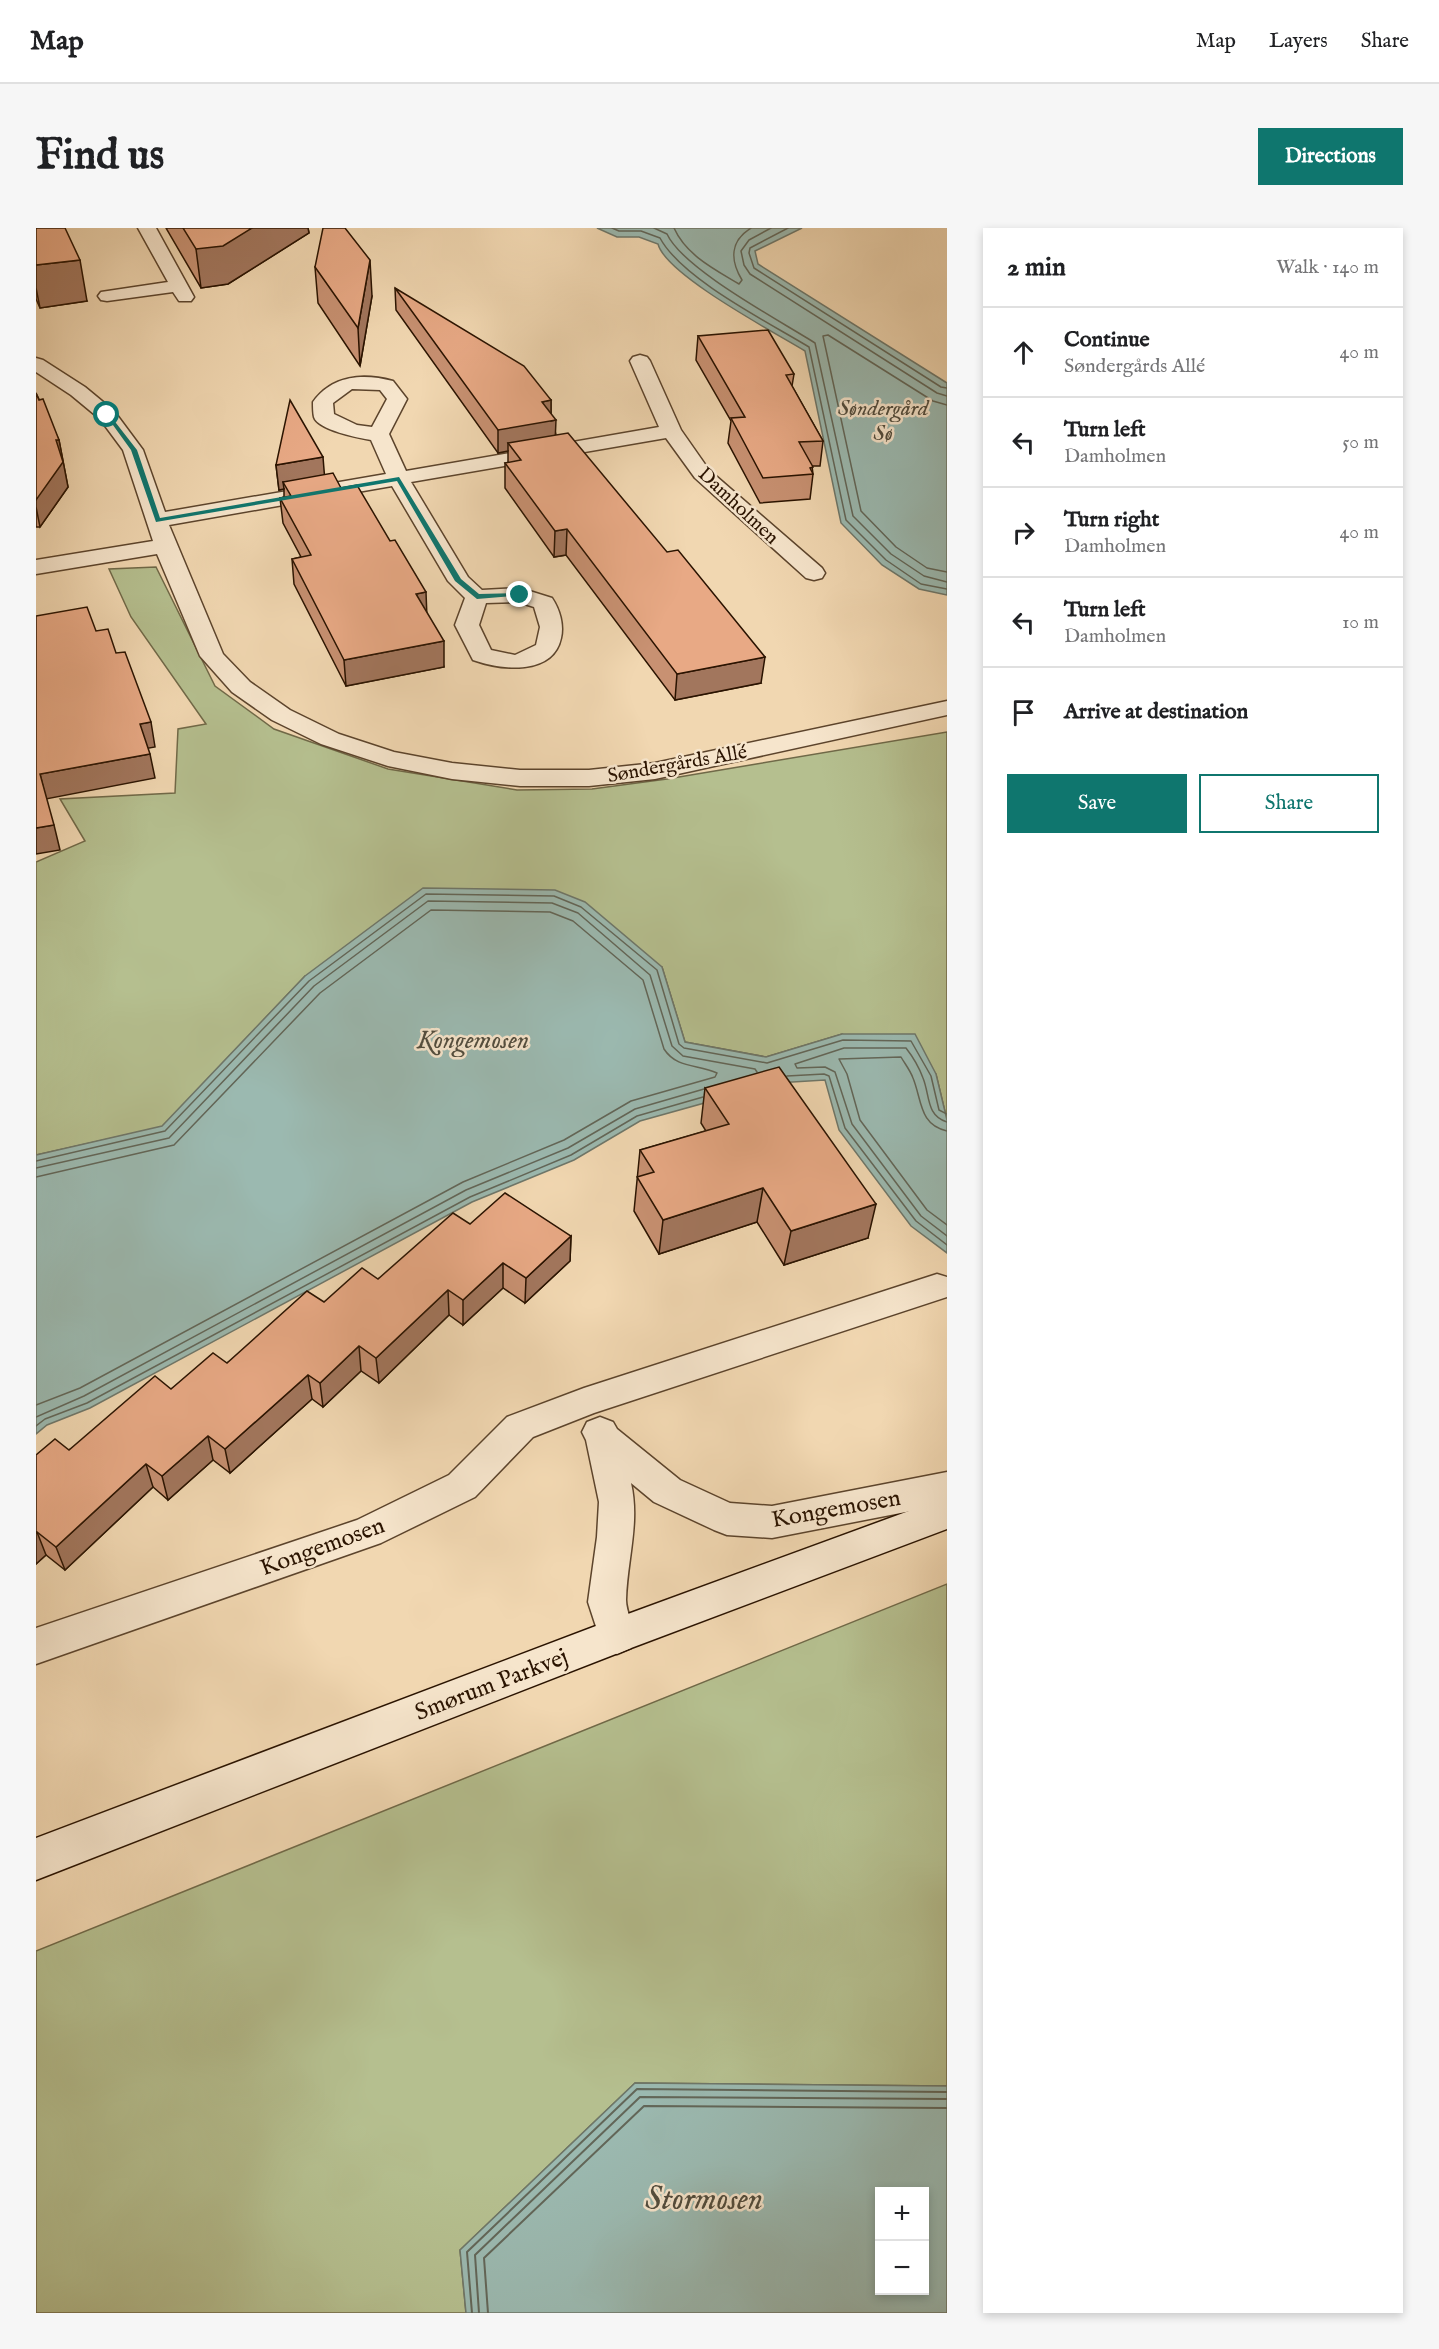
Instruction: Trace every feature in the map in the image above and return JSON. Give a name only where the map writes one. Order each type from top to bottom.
[{"type":"street","points":[[107,296],[182,292],[147,228]]},
{"type":"street","name":"Damholmen","points":[[640,361],[671,431],[702,474],[814,573]]},
{"type":"street","name":"Søndergårds Allé","points":[[36,364],[78,391],[107,415],[134,450],[165,546],[212,656],[241,687],[281,715],[330,739],[388,758],[431,767],[520,778],[589,778],[655,771],[947,708]]},
{"type":"street","points":[[158,520],[671,431]]},
{"type":"street","points":[[379,434],[399,479],[459,581],[477,597]]},
{"type":"street","points":[[36,567],[165,546]]},
{"type":"street","name":"Kongemosen","points":[[36,1646],[368,1532],[462,1486],[520,1427],[584,1402],[937,1287]]},
{"type":"street","name":"Kongemosen","points":[[584,1402],[604,1440],[616,1502],[616,1537],[607,1602],[617,1636]]},
{"type":"street","name":"Kongemosen","points":[[604,1440],[667,1491],[727,1519],[772,1522],[947,1488]]},
{"type":"street","name":"Smørum Parkvej","points":[[36,1859],[617,1636],[947,1513]]},
{"type":"green space","points":[[156,567],[215,686],[274,729],[388,769],[517,790],[592,789],[667,779],[947,732],[947,1120],[936,1074],[842,1034],[766,1057],[685,1042],[662,967],[305,976],[162,1127],[36,1155],[36,862],[85,841],[60,799],[175,793],[178,729],[206,724],[131,617],[109,569]]},
{"type":"green space","points":[[947,1584],[947,2086],[635,2083],[460,2250],[466,2313],[36,2313],[36,1951]]},
{"type":"water","name":"Søndergård Sø","points":[[597,228],[802,228],[755,251],[758,264],[947,383],[947,595],[919,589],[882,565],[841,523],[805,351],[700,286],[665,257],[658,244],[639,237],[617,237]]},
{"type":"water","name":"Kongemosen","points":[[423,888],[555,890],[585,902],[662,967],[685,1042],[766,1057],[842,1034],[915,1034],[936,1074],[947,1120],[947,1253],[911,1226],[839,1130],[825,1080],[776,1083],[640,1121],[574,1160],[472,1202],[90,1408],[47,1425],[36,1434],[36,1155],[162,1126],[305,976]]},
{"type":"water","name":"Stormosen","points":[[635,2083],[947,2086],[947,2313],[466,2313],[460,2250]]},
{"type":"building","points":[[36,228],[65,228],[80,260],[36,265]]},
{"type":"building","points":[[183,228],[252,228],[223,246],[196,249]]},
{"type":"building","points":[[323,228],[345,228],[370,260],[358,328],[315,267]]},
{"type":"building","points":[[395,288],[524,366],[551,400],[542,402],[556,420],[498,430]]},
{"type":"building","points":[[768,330],[794,374],[786,375],[823,441],[799,442],[813,467],[810,468],[813,474],[763,478],[731,418],[745,417],[698,336]]},
{"type":"building","points":[[36,393],[39,400],[43,399],[59,440],[56,440],[63,462],[36,500]]},
{"type":"building","points":[[290,400],[323,457],[276,465]]},
{"type":"building","points":[[568,433],[667,552],[678,550],[765,657],[677,674],[567,529],[555,531],[505,463],[521,460],[508,443]]},
{"type":"building","points":[[333,473],[341,488],[357,485],[390,541],[395,540],[426,592],[416,594],[444,641],[344,660],[292,559],[311,555],[280,498],[291,496],[283,482]]},
{"type":"building","points":[[87,607],[96,631],[108,629],[116,653],[125,652],[151,722],[140,724],[150,754],[40,774],[54,825],[36,828],[36,616]]},
{"type":"building","points":[[779,1067],[876,1204],[791,1231],[763,1188],[663,1220],[637,1177],[654,1172],[640,1150],[729,1124],[705,1088]]},
{"type":"building","points":[[505,1193],[571,1236],[526,1278],[503,1263],[463,1300],[448,1290],[376,1358],[359,1346],[320,1383],[308,1375],[225,1449],[208,1436],[162,1476],[146,1464],[56,1547],[36,1533],[36,1455],[55,1439],[69,1450],[155,1376],[171,1389],[213,1353],[227,1363],[307,1291],[324,1302],[362,1268],[378,1279],[453,1213],[470,1224]]},
{"type":"route","points":[[107,415],[134,450],[158,520],[399,479],[459,581],[477,597],[520,595]]}]
